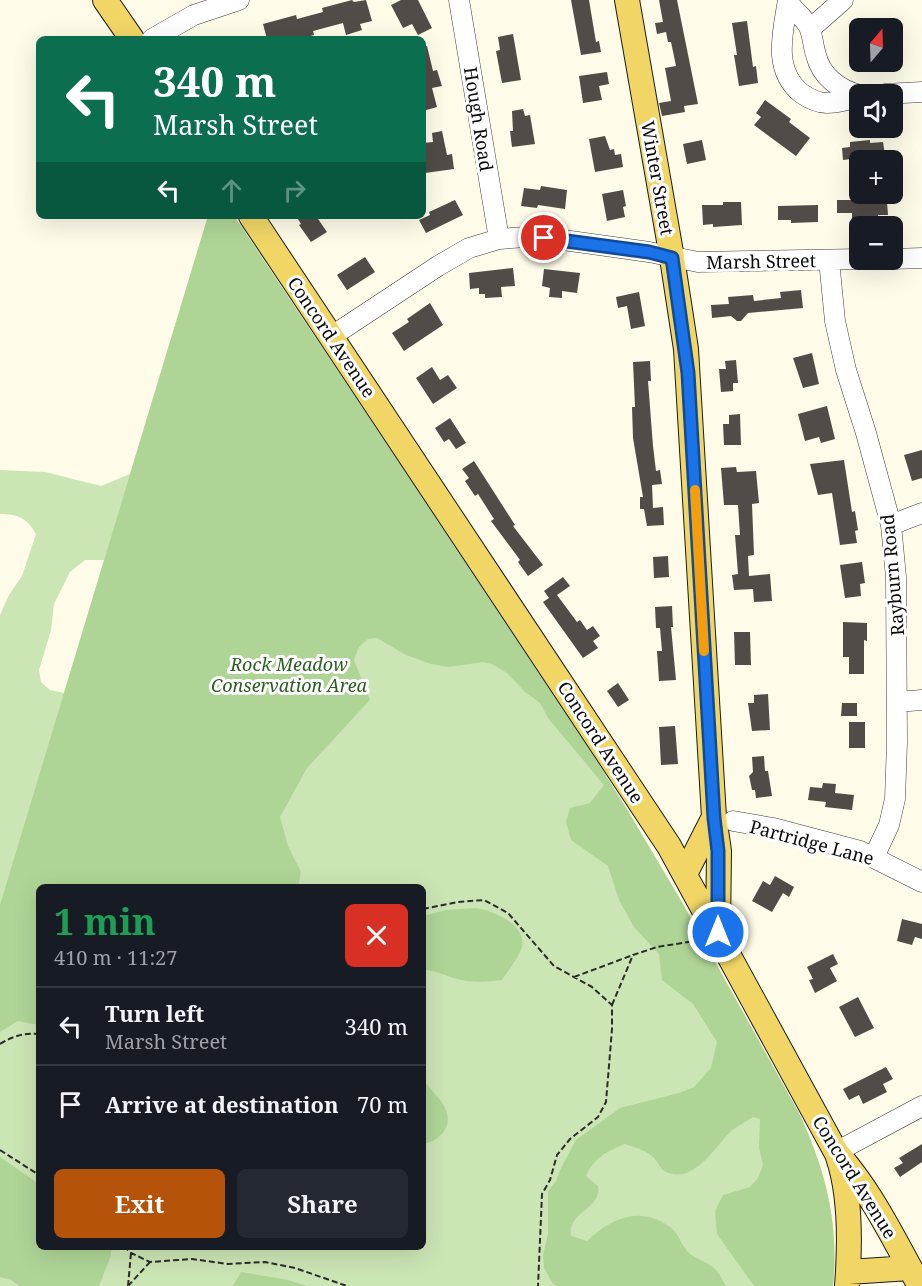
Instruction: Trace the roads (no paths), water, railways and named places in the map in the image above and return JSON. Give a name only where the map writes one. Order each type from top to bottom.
[{"type":"main road","points":[[105,0],[130,36]]},
{"type":"main road","name":"Winter Street","points":[[627,0],[672,258],[688,373],[718,830],[712,936]]},
{"type":"main road","name":"Concord Avenue","points":[[253,219],[662,834],[688,879],[712,936],[836,1152],[863,1185],[915,1277]]},
{"type":"main road","points":[[662,834],[684,838],[718,830],[710,868],[688,879]]},
{"type":"main road","points":[[836,1152],[842,1170],[845,1193],[848,1279],[915,1277]]},
{"type":"street","points":[[157,36],[194,15],[239,0]]},
{"type":"street","name":"Hough Road","points":[[459,0],[499,239]]},
{"type":"street","points":[[810,29],[843,0]]},
{"type":"street","points":[[788,1],[810,29],[819,66],[833,82],[849,91]]},
{"type":"street","points":[[788,1],[781,46],[789,79],[804,95],[822,103],[849,99]]},
{"type":"street","points":[[903,93],[922,92]]},
{"type":"street","name":"Marsh Street","points":[[332,336],[438,266],[469,248],[499,239],[526,237],[563,240],[649,252],[698,262],[849,259]]},
{"type":"street","points":[[903,259],[922,258]]},
{"type":"street","name":"Rayburn Road","points":[[830,260],[835,321],[846,370],[891,525],[896,577],[895,799],[889,825],[874,857]]},
{"type":"street","points":[[891,525],[922,513]]},
{"type":"street","points":[[897,702],[922,700]]},
{"type":"street","name":"Partridge Lane","points":[[718,830],[811,837],[874,857],[922,882]]},
{"type":"street","points":[[836,1152],[922,1106]]},
{"type":"park label","name":"Rock Meadow Conservation Area","points":[[289,674]]}]
